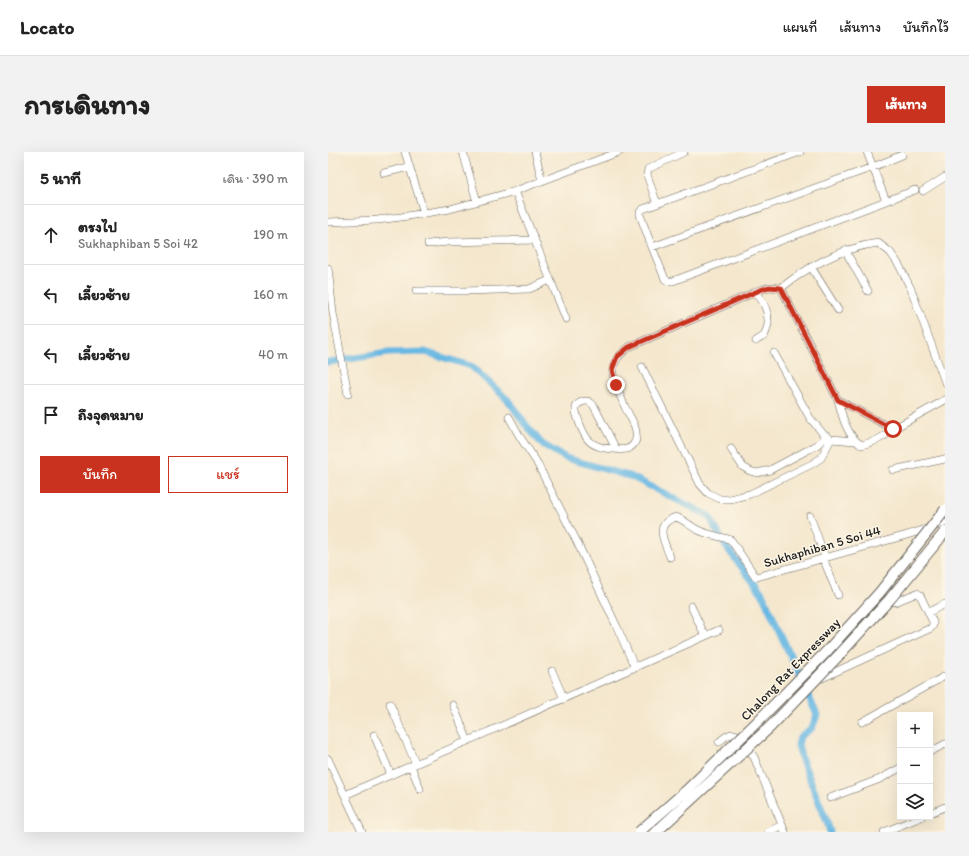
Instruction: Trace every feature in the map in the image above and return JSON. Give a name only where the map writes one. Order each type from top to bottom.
[{"type":"highway","name":"Chalong Rat Expressway","points":[[639,832],[687,790],[827,651],[880,592],[945,510]]},
{"type":"highway","name":"Chalong Rat Expressway","points":[[656,832],[770,727],[840,654],[885,604],[945,532]]},
{"type":"street","points":[[405,152],[424,213]]},
{"type":"street","points":[[463,152],[475,203]]},
{"type":"street","points":[[535,152],[542,181]]},
{"type":"street","points":[[328,222],[377,220],[450,209],[475,203],[515,192],[619,152]]},
{"type":"street","points":[[657,204],[647,175],[648,169],[681,152]]},
{"type":"street","points":[[800,152],[643,209],[640,212],[640,215],[665,279],[668,281],[673,281],[919,190],[945,177]]},
{"type":"street","points":[[866,152],[886,201]]},
{"type":"street","points":[[652,247],[902,155]]},
{"type":"street","points":[[384,173],[410,167]]},
{"type":"street","points":[[466,182],[475,203]]},
{"type":"street","points":[[515,192],[566,319]]},
{"type":"street","points":[[428,244],[448,242],[534,240]]},
{"type":"street","points":[[616,449],[591,402],[584,401],[579,403],[576,407],[576,412],[584,434],[588,441],[593,445],[602,448],[616,449],[628,449],[635,443],[637,438],[635,427],[616,385],[612,370],[617,357],[629,347],[756,291],[769,287],[781,288],[819,262],[845,250],[868,244],[878,243],[890,252],[899,265],[911,289],[945,382]]},
{"type":"street","points":[[845,250],[868,291]]},
{"type":"street","points":[[811,267],[838,310]]},
{"type":"street","points":[[328,268],[333,313],[348,394]]},
{"type":"street","points":[[416,292],[529,289],[550,280]]},
{"type":"street","points":[[781,288],[838,400],[844,421],[856,441],[862,445],[872,443],[884,437],[893,429],[945,400]]},
{"type":"street","points":[[756,291],[764,304],[768,319],[765,334],[756,341]]},
{"type":"street","points":[[774,353],[810,418],[825,436],[829,438],[856,441]]},
{"type":"street","points":[[642,367],[700,484],[708,493],[720,499],[730,499],[750,494],[812,464],[821,458],[829,438]]},
{"type":"street","points":[[838,400],[893,429]]},
{"type":"street","points":[[509,417],[536,461],[576,540],[635,668]]},
{"type":"street","points":[[731,449],[743,467],[757,473],[770,470],[829,438]]},
{"type":"street","points":[[893,470],[945,459]]},
{"type":"street","points":[[810,516],[838,595]]},
{"type":"street","name":"Sukhaphiban 5 Soi 44","points":[[670,557],[663,538],[662,529],[664,524],[670,519],[676,517],[680,518],[696,529],[731,540],[757,578],[945,523]]},
{"type":"street","points":[[822,678],[931,628],[933,625],[929,612],[920,595],[916,593],[895,602]]},
{"type":"street","points":[[929,612],[945,604]]},
{"type":"street","points":[[691,606],[705,636]]},
{"type":"street","points":[[345,795],[719,630]]},
{"type":"street","points":[[552,671],[564,699]]},
{"type":"street","points":[[862,722],[945,676]]},
{"type":"street","points":[[390,704],[413,765],[420,789]]},
{"type":"street","points":[[453,705],[468,741]]},
{"type":"street","points":[[719,742],[730,734],[737,735],[754,757],[783,829],[768,832]]},
{"type":"street","points":[[374,735],[391,775]]},
{"type":"street","points":[[933,750],[945,744]]},
{"type":"street","points":[[328,759],[362,832]]},
{"type":"street","points":[[830,798],[880,779],[897,770]]},
{"type":"street","points":[[933,812],[945,807]]},
{"type":"street","points":[[884,832],[914,820]]},
{"type":"waterway","points":[[328,362],[388,353],[425,352],[471,366],[508,400],[542,444],[566,458],[632,477],[709,516],[724,544],[762,593],[817,715],[812,728],[800,737],[798,745],[801,757],[830,832]]},
{"type":"route","points":[[616,385],[612,370],[617,357],[629,347],[760,290],[769,287],[781,288],[838,400],[893,429]]}]
